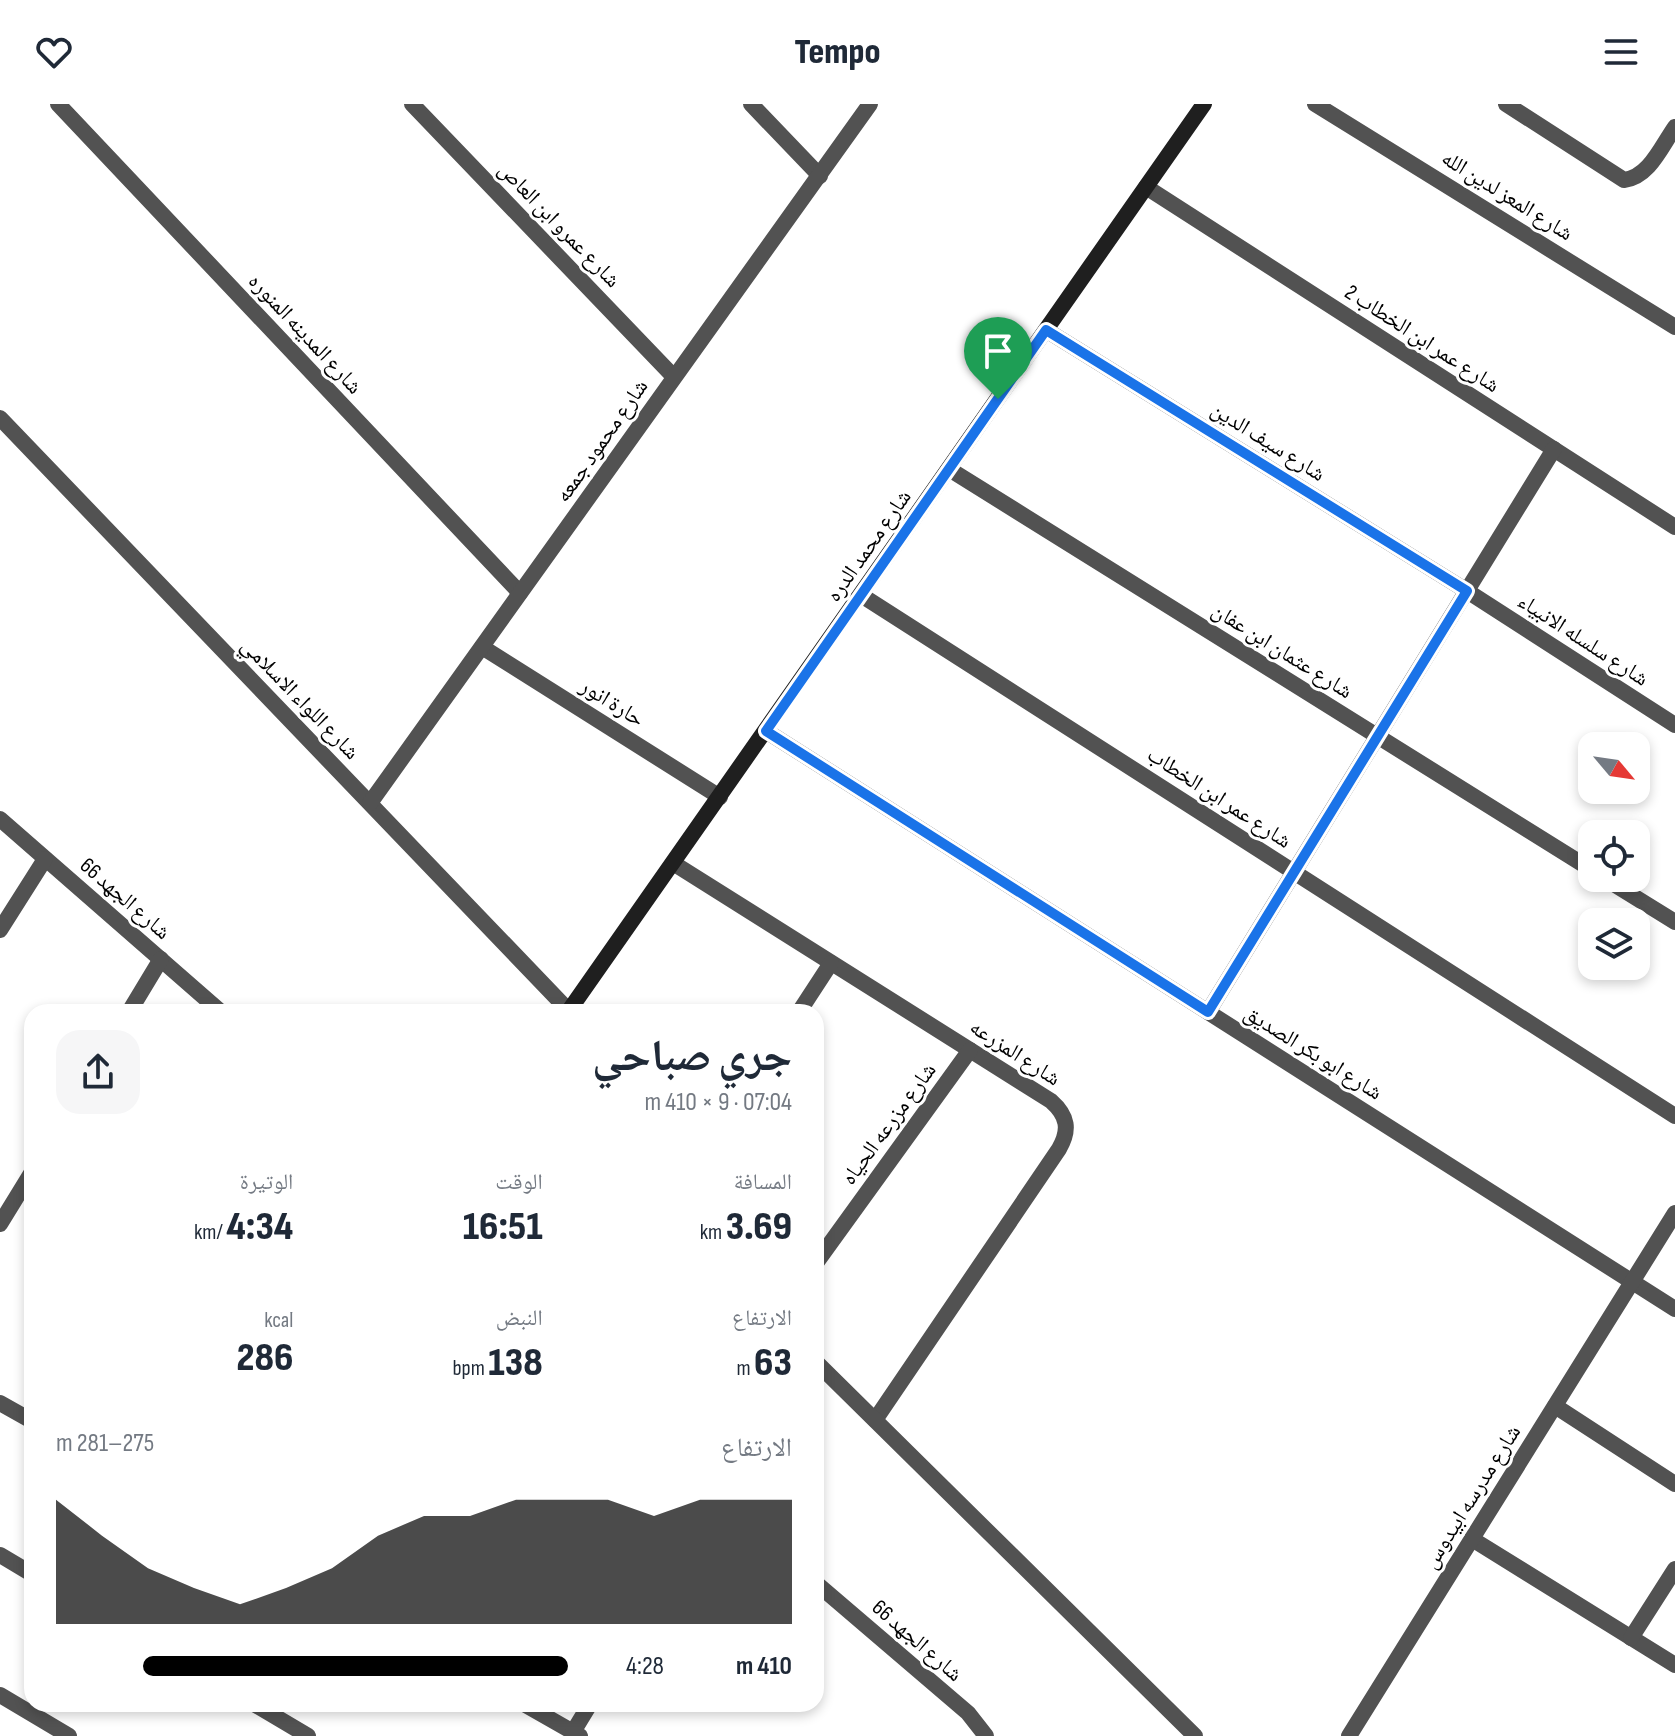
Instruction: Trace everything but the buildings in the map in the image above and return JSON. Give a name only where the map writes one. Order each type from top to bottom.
[{"type":"street","name":"شارع المدينه المنوره","points":[[58,104],[520,593]]},
{"type":"street","name":"شارع عمرو ابن العاص","points":[[412,104],[674,377]]},
{"type":"street","points":[[751,104],[820,176]]},
{"type":"street","name":"شارع محمود جمعه","points":[[370,803],[870,104]]},
{"type":"street","name":"شارع محمد الدره","points":[[574,1004],[1204,104]]},
{"type":"street","name":"شارع المعز لدين الله","points":[[1315,104],[1675,327]]},
{"type":"street","points":[[1506,104],[1624,180],[1635,179],[1644,171],[1675,127]]},
{"type":"street","name":"شارع عمر ابن الخطاب 2","points":[[1146,187],[1675,527]]},
{"type":"street","name":"شارع سيف الدين","points":[[1046,330],[1467,591]]},
{"type":"street","name":"شارع اللواء الاسلامي","points":[[0,418],[562,1004]]},
{"type":"street","points":[[1208,1012],[1554,449]]},
{"type":"street","name":"شارع عثمان ابن عفان","points":[[949,469],[1578,861]]},
{"type":"street","name":"شارع سلسله الانبياء","points":[[1467,591],[1675,725]]},
{"type":"street","name":"شارع عمر ابن الخطاب","points":[[861,595],[1675,1116]]},
{"type":"street","name":"حارة انور","points":[[482,647],[720,797]]},
{"type":"street","name":"شارع ابو بكر الصديق","points":[[766,731],[1675,1309]]},
{"type":"street","name":"شارع الجهد 66","points":[[0,819],[212,1004]]},
{"type":"street","points":[[0,930],[45,859]]},
{"type":"street","name":"شارع المزرعه","points":[[673,863],[1061,1110],[1067,1123],[1066,1137],[875,1420]]},
{"type":"street","points":[[1627,892],[1675,922]]},
{"type":"street","points":[[134,1004],[161,959]]},
{"type":"street","points":[[804,1004],[831,963]]},
{"type":"street","name":"شارع مزرعه الحياه","points":[[824,1252],[970,1050]]},
{"type":"street","points":[[0,1224],[24,1185]]},
{"type":"street","points":[[1632,1281],[1675,1213]]},
{"type":"street","name":"شارع مدرسه ابيدوس","points":[[1349,1736],[1632,1281]]},
{"type":"street","points":[[824,1370],[1195,1736]]},
{"type":"street","points":[[0,1403],[24,1416]]},
{"type":"street","points":[[1555,1406],[1675,1484]]},
{"type":"street","points":[[1472,1539],[1675,1665]]},
{"type":"street","points":[[0,1555],[24,1569]]},
{"type":"street","points":[[1631,1638],[1675,1569]]},
{"type":"street","name":"شارع الجهد 66","points":[[824,1590],[968,1713],[986,1736]]},
{"type":"street","points":[[0,1695],[24,1709]]},
{"type":"street","points":[[29,1712],[69,1736]]},
{"type":"street","points":[[268,1712],[308,1736]]},
{"type":"street","points":[[538,1712],[576,1734],[586,1712]]},
{"type":"route","points":[[1046,330],[1467,591],[1208,1012],[766,731],[998,399],[1046,330]]}]
